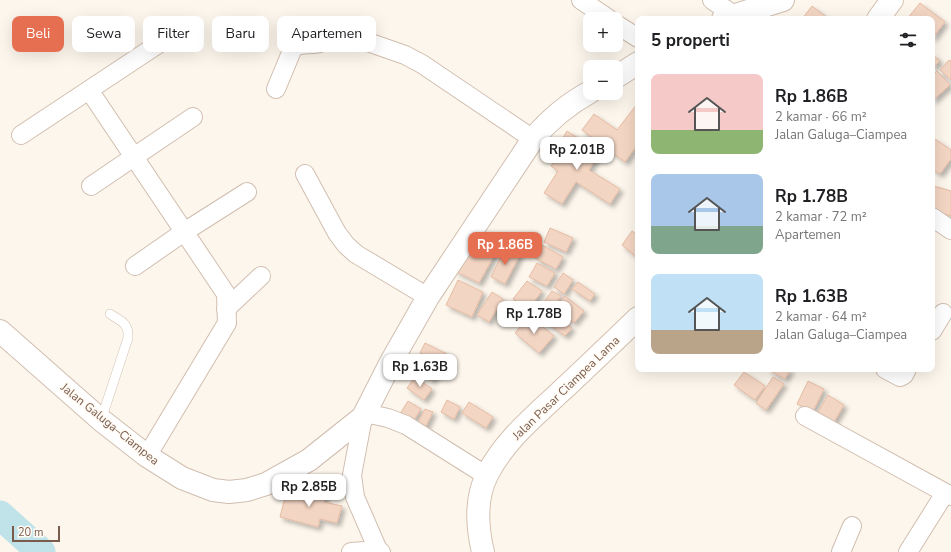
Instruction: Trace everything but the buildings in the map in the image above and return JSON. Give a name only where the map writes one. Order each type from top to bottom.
[{"type":"street","points":[[581,0],[599,12]]},
{"type":"street","points":[[712,0],[728,16]]},
{"type":"street","points":[[732,16],[783,0]]},
{"type":"street","points":[[880,16],[892,0]]},
{"type":"street","points":[[623,28],[635,36]]},
{"type":"street","points":[[276,89],[293,48],[298,44],[317,44],[323,41],[332,32],[339,32],[405,55],[422,64],[533,140]]},
{"type":"street","points":[[21,135],[146,52]]},
{"type":"street","points":[[623,73],[635,65]]},
{"type":"street","points":[[89,90],[226,294],[227,323],[147,456]]},
{"type":"street","name":"Jalan Galuga–Ciampea","points":[[0,331],[102,420],[147,456],[182,478],[213,490],[229,492],[247,490],[266,484],[309,460],[364,415],[391,362],[428,297],[533,140],[544,127],[573,101],[583,96]]},
{"type":"street","points":[[91,186],[193,118]]},
{"type":"street","points":[[305,174],[337,233],[346,245],[356,254],[428,297]]},
{"type":"street","points":[[135,266],[184,232],[247,192]]},
{"type":"street","points":[[935,219],[951,230]]},
{"type":"street","points":[[226,309],[261,276]]},
{"type":"street","points":[[935,326],[943,313]]},
{"type":"street","name":"Jalan Pasar Ciampea Lama","points":[[483,552],[479,536],[477,515],[487,476],[499,456],[520,430],[635,321]]},
{"type":"street","points":[[891,372],[900,377],[904,375],[906,372]]},
{"type":"street","points":[[351,552],[380,551],[354,497],[352,475],[364,415],[388,418],[406,425],[487,476]]},
{"type":"street","points":[[805,416],[948,494],[908,552]]},
{"type":"street","points":[[841,552],[852,526]]},
{"type":"lane","points":[[102,420],[128,338],[126,324],[110,314]]},
{"type":"waterway","points":[[0,515],[41,552]]}]
